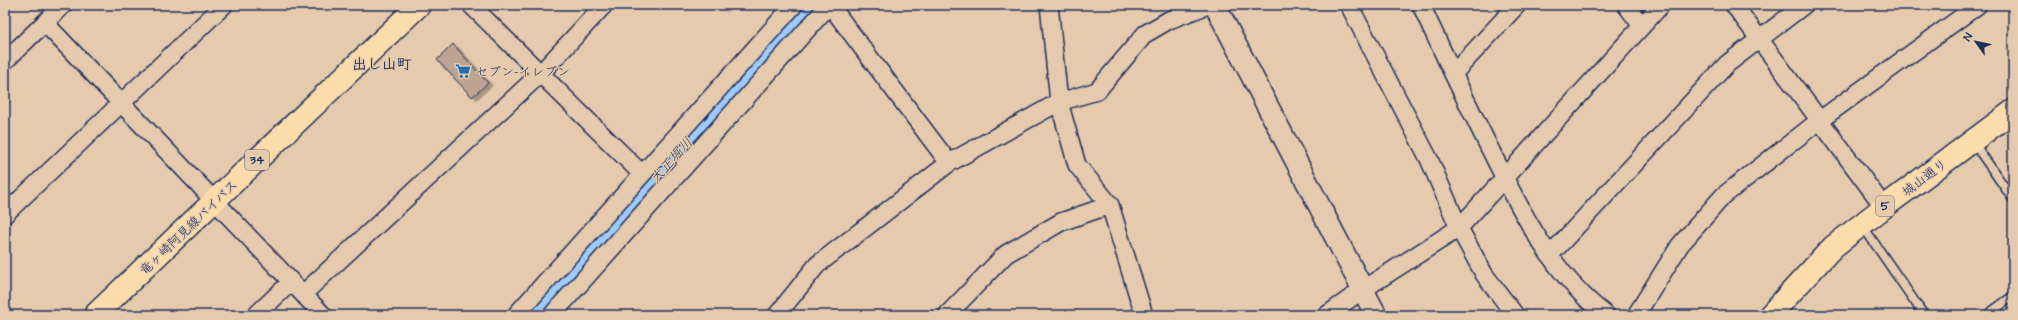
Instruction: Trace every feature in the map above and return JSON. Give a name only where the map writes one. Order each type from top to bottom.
[{"type":"main road","name":"竜ヶ崎阿見線バイパス","points":[[95,315],[419,5]]},
{"type":"main road","name":"城山通り","points":[[1770,315],[1833,247],[2013,111]]},
{"type":"street","points":[[5,61],[63,5]]},
{"type":"street","points":[[5,214],[224,5]]},
{"type":"street","points":[[471,5],[642,174]]},
{"type":"street","points":[[256,315],[297,288],[541,73],[604,5]]},
{"type":"street","points":[[516,315],[794,5]]},
{"type":"street","points":[[552,315],[830,5],[949,163]]},
{"type":"street","points":[[1049,5],[1059,102],[1077,165],[1110,205],[1144,315]]},
{"type":"street","points":[[777,315],[818,265],[949,163],[1059,102],[1097,91],[1145,34],[1169,20],[1208,5]]},
{"type":"street","points":[[1215,5],[1376,315]]},
{"type":"street","points":[[1349,5],[1429,159],[1459,228],[1484,274],[1514,315]]},
{"type":"street","points":[[1421,5],[1452,74],[1504,178],[1563,275],[1589,302],[1606,315]]},
{"type":"street","points":[[1452,74],[1517,5]]},
{"type":"street","points":[[1626,5],[1642,26]]},
{"type":"street","points":[[1327,315],[1362,290],[1459,228],[1661,5]]},
{"type":"street","points":[[1734,5],[1884,207]]},
{"type":"street","points":[[1550,255],[1727,64],[1804,5]]},
{"type":"street","points":[[1636,315],[1680,245],[1723,196],[1820,120],[1978,5]]},
{"type":"street","points":[[44,23],[323,315]]},
{"type":"street","points":[[947,315],[1006,254],[1061,222],[1110,205]]},
{"type":"lane","points":[[1973,141],[2013,199]]},
{"type":"lane","points":[[1862,224],[1924,315]]},
{"type":"lane","points":[[1987,315],[2013,296]]},
{"type":"building","name":"セブン-イレブン","points":[[453,44],[488,83],[472,97],[437,60]]},
{"type":"waterway","name":"大正堀川","points":[[532,315],[810,5]]},
{"type":"place","name":"セブン-イレブン","points":[[463,71]]},
{"type":"district","name":"出し山町","points":[[382,64]]}]
